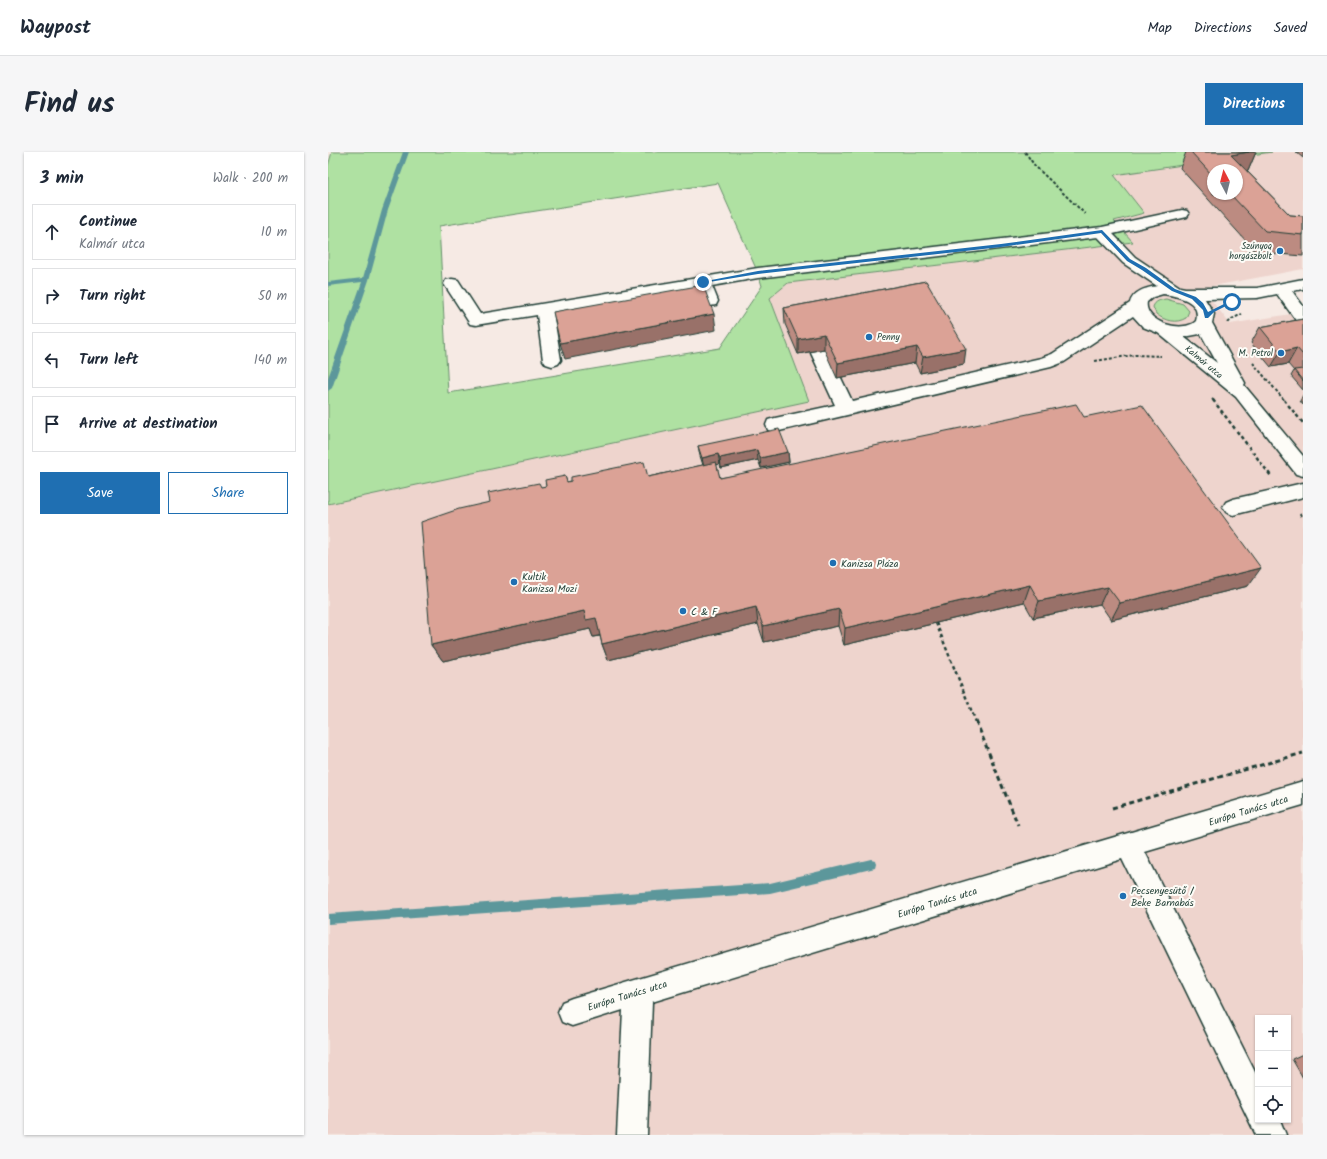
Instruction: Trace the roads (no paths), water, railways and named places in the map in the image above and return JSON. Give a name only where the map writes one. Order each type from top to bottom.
[{"type":"street","points":[[452,284],[476,320],[758,273],[1102,232],[1182,214]]},
{"type":"street","points":[[1102,232],[1128,260]]},
{"type":"street","name":"Kalmár utca","points":[[1128,260],[1179,292],[1194,298],[1201,304],[1206,310],[1205,321],[1242,393],[1303,469]]},
{"type":"street","name":"Kalmár utca","points":[[1128,260],[1137,293],[1139,314],[1145,321],[1160,329],[1242,393]]},
{"type":"street","points":[[703,282],[710,301]]},
{"type":"street","points":[[1092,336],[1120,329],[1160,329],[1177,333],[1188,332],[1198,329],[1212,311],[1222,306],[1257,293],[1303,284]]},
{"type":"street","points":[[1280,288],[1303,318]]},
{"type":"street","points":[[775,424],[1032,366],[1058,358],[1092,336],[1137,293],[1144,294],[1153,291],[1224,294],[1257,293]]},
{"type":"street","points":[[544,308],[552,360]]},
{"type":"street","points":[[820,353],[846,408]]},
{"type":"street","points":[[1233,507],[1294,493]]},
{"type":"street","name":"Európa Tanács utca","points":[[572,1012],[1303,794]]},
{"type":"street","points":[[1128,845],[1255,1103]]},
{"type":"street","points":[[632,1135],[638,992]]},
{"type":"street","points":[[1265,1123],[1271,1135]]},
{"type":"waterway","points":[[366,280],[385,210],[406,152]]},
{"type":"waterway","points":[[328,284],[366,280]]},
{"type":"waterway","points":[[328,388],[366,280]]},
{"type":"waterway","points":[[328,919],[770,888],[871,864]]},
{"type":"place","name":"Szúnyog horgászbolt","points":[[1280,251]]},
{"type":"place","name":"Penny","points":[[869,337]]},
{"type":"place","name":"M. Petrol","points":[[1281,353]]},
{"type":"place","name":"Kanizsa Pláza","points":[[833,563]]},
{"type":"place","name":"Kultik Kanizsa Mozi","points":[[514,582]]},
{"type":"place","name":"C & F","points":[[683,611]]},
{"type":"place","name":"Pecsenyesütő / Beke Barnabás","points":[[1123,896]]}]
